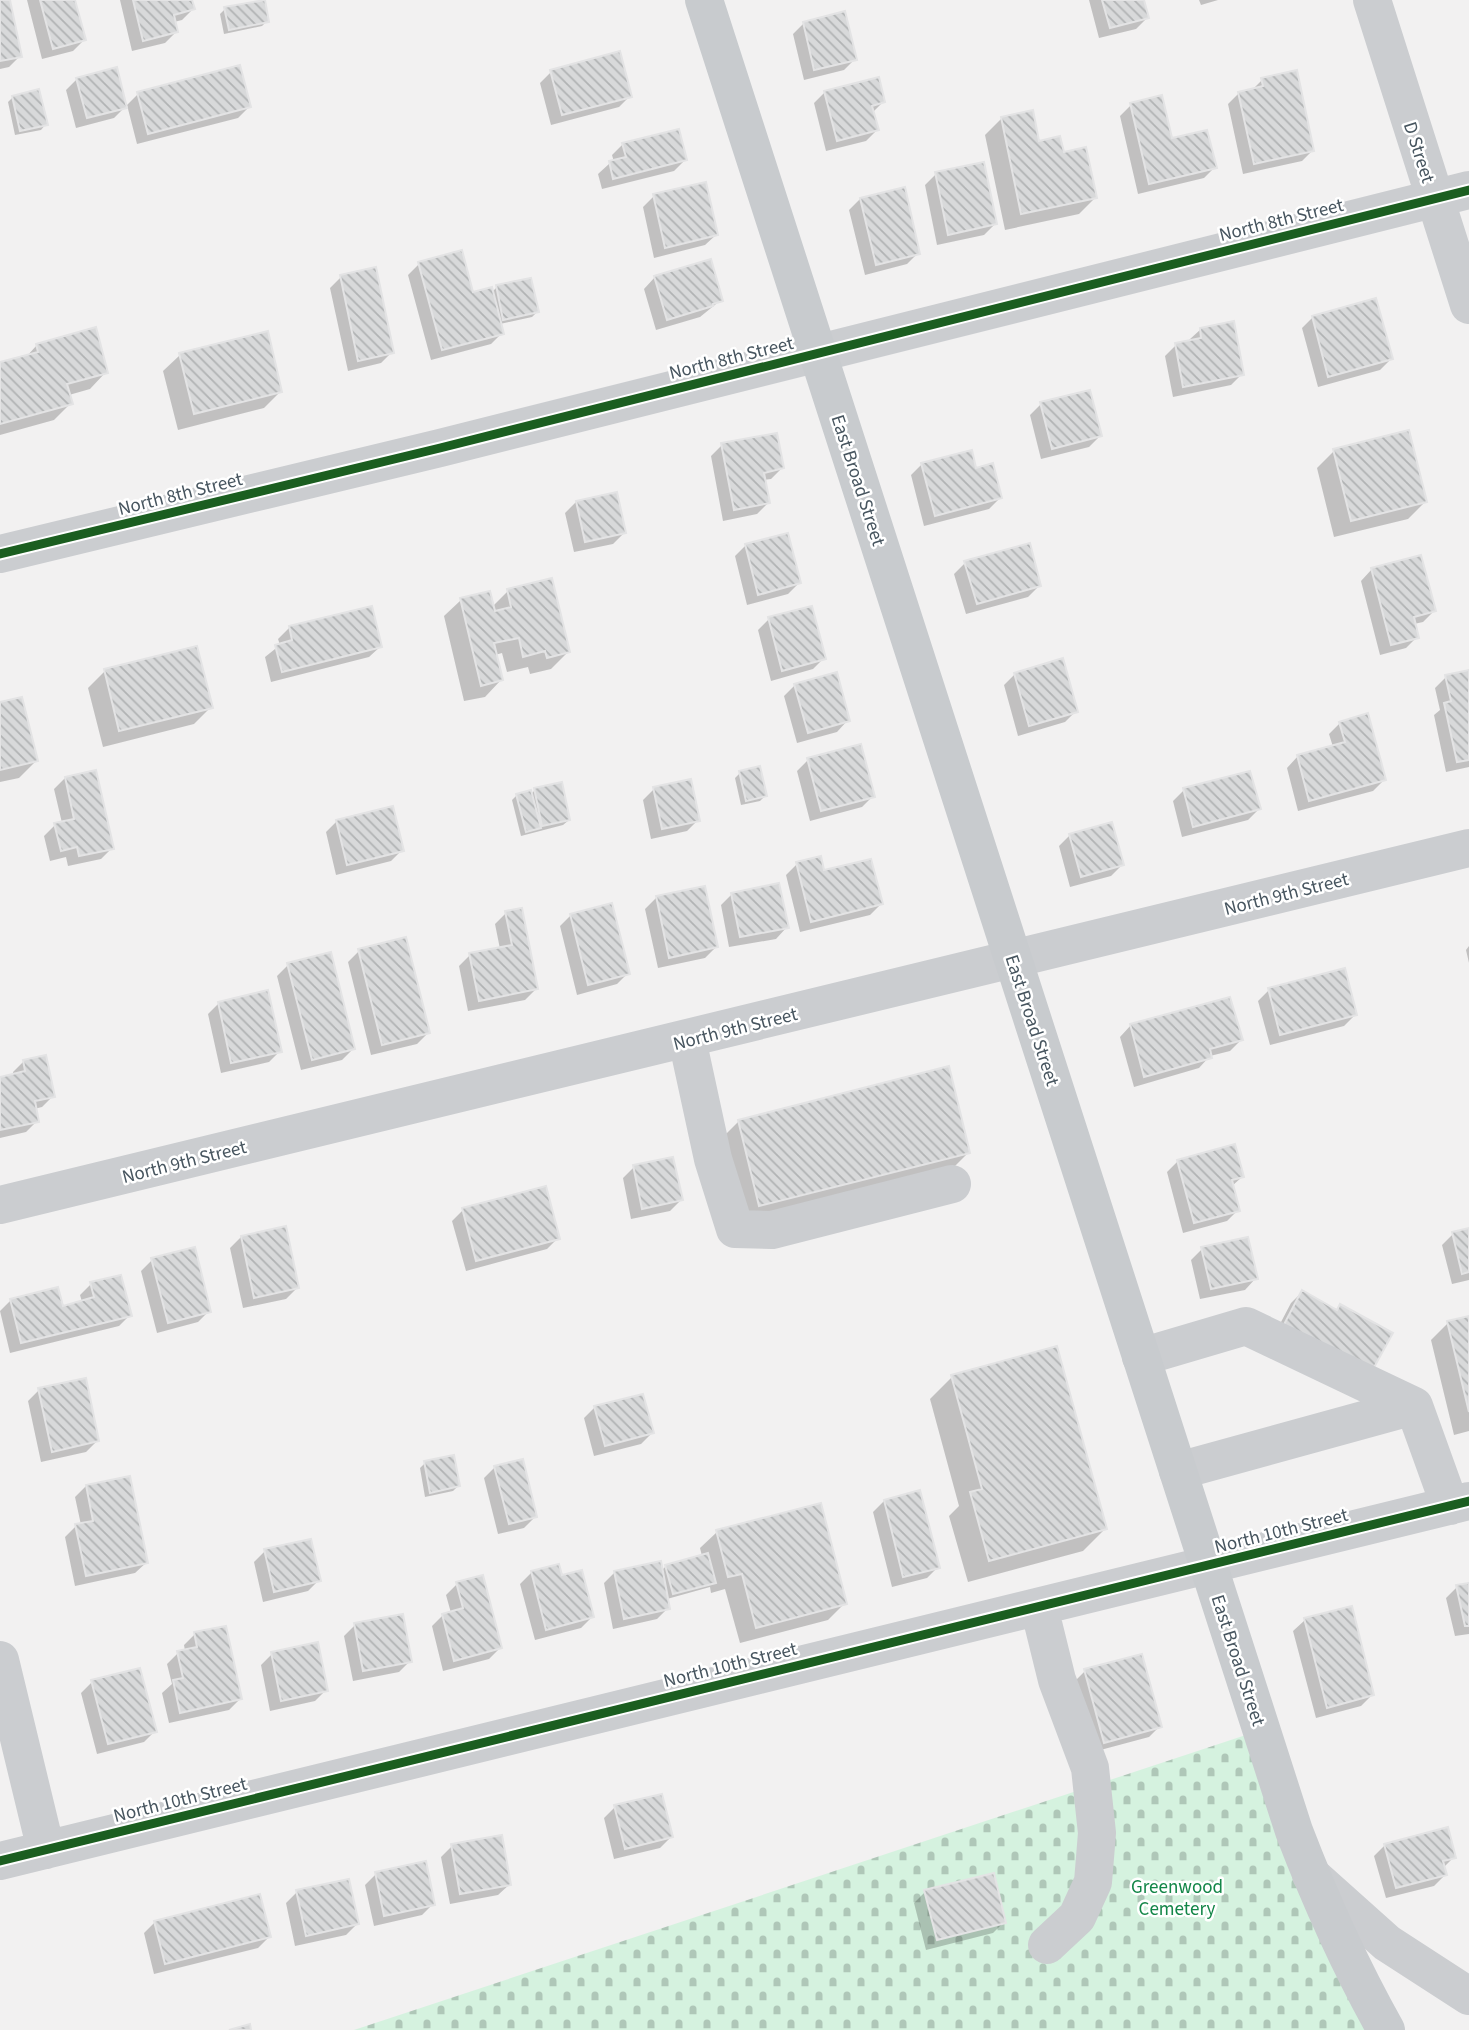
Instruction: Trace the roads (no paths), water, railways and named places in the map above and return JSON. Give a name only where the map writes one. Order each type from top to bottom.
[{"type":"main road","name":"East Broad Street","points":[[704,0],[1290,1818],[1311,1875],[1361,1984],[1386,2030]]},
{"type":"street","name":"D Street","points":[[1371,0],[1452,194],[1469,305]]},
{"type":"street","name":"North 8th Street","points":[[0,554],[426,452],[1452,194]]},
{"type":"street","name":"North 9th Street","points":[[0,1205],[1469,848]]},
{"type":"street","points":[[687,1039],[713,1159],[735,1229],[772,1230],[953,1184]]},
{"type":"street","points":[[1141,1357],[1246,1326],[1415,1406],[1459,1504]]},
{"type":"street","points":[[1178,1471],[1415,1406]]},
{"type":"street","name":"North 10th Street","points":[[0,1861],[1459,1504]]},
{"type":"street","points":[[1039,1607],[1057,1680],[1090,1768],[1097,1833],[1093,1882],[1077,1917],[1047,1945]]},
{"type":"street","points":[[0,1660],[46,1850]]},
{"type":"street","points":[[1311,1875],[1387,1943],[1469,1996]]},
{"type":"park label","name":"Greenwood Cemetery","points":[[1177,1897]]}]
